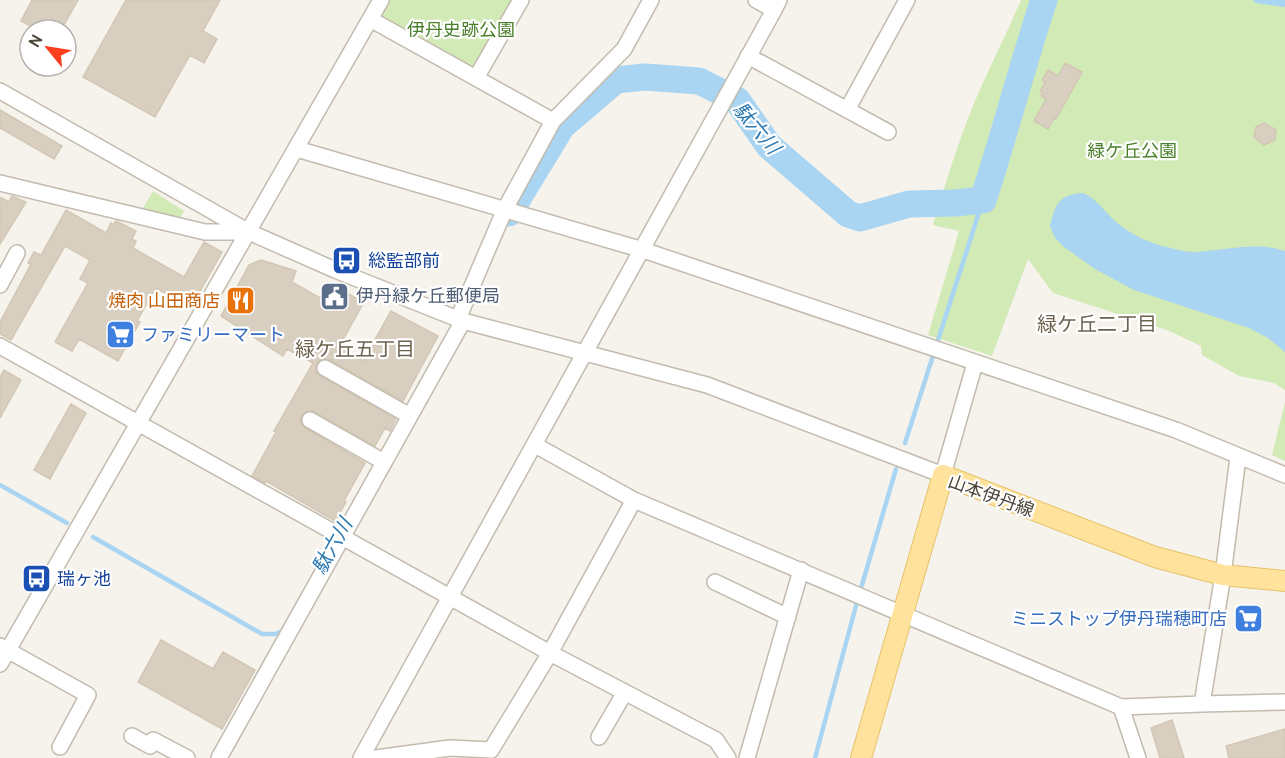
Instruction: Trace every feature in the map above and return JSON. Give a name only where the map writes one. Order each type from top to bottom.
[{"type":"main road","name":"山本伊丹線","points":[[861,758],[943,475],[1155,557],[1223,575],[1285,581]]},
{"type":"street","points":[[0,664],[4,648],[139,423],[381,0]]},
{"type":"street","points":[[476,78],[521,0]]},
{"type":"street","points":[[219,758],[339,534],[384,462],[406,413],[460,320],[505,209],[553,121],[624,49],[651,0]]},
{"type":"street","points":[[361,758],[776,5],[756,0]]},
{"type":"street","points":[[847,110],[907,0]]},
{"type":"street","points":[[370,19],[553,121]]},
{"type":"street","points":[[748,56],[888,132]]},
{"type":"street","points":[[0,91],[249,232],[335,270],[460,320],[707,385],[943,475],[975,363]]},
{"type":"street","points":[[297,148],[643,250],[1176,430],[1285,475]]},
{"type":"street","points":[[0,183],[205,232],[249,232]]},
{"type":"street","points":[[0,285],[4,268],[17,254]]},
{"type":"street","points":[[0,346],[550,653],[716,740],[728,758]]},
{"type":"street","points":[[325,368],[406,413]]},
{"type":"street","points":[[310,420],[384,462]]},
{"type":"street","points":[[535,445],[634,500],[1121,707],[1285,702]]},
{"type":"street","points":[[1202,704],[1223,575],[1238,457]]},
{"type":"street","points":[[376,758],[450,748],[491,750],[550,653],[634,500]]},
{"type":"street","points":[[747,758],[801,570]]},
{"type":"street","points":[[715,582],[788,617]]},
{"type":"street","points":[[4,648],[88,695],[60,747]]},
{"type":"street","points":[[599,737],[625,692]]},
{"type":"street","points":[[1121,707],[1138,758]]},
{"type":"street","points":[[132,736],[150,746],[153,740],[187,758]]},
{"type":"green space","name":"伊丹史跡公園","points":[[390,0],[515,0],[476,68],[470,71],[380,20]]},
{"type":"green space","name":"緑ケ丘公園","points":[[1021,0],[1285,0],[1285,390],[1274,383],[1239,376],[1202,355],[1201,346],[1167,330],[1053,293],[1028,259],[992,356],[928,335],[959,231],[933,225],[968,119]]},
{"type":"green space","points":[[153,191],[184,211],[180,218],[143,208]]},
{"type":"green space","points":[[1285,402],[1285,461],[1272,455]]},
{"type":"water","points":[[1252,0],[1285,0],[1285,7],[1256,3]]},
{"type":"water","points":[[1083,193],[1095,201],[1122,227],[1152,243],[1191,252],[1240,247],[1264,247],[1285,251],[1285,352],[1268,338],[1249,328],[1134,290],[1095,269],[1064,247],[1055,238],[1050,226],[1054,212],[1063,198]]},
{"type":"building","points":[[32,0],[78,0],[68,18],[23,18]]},
{"type":"building","points":[[126,0],[220,0],[203,31],[217,39],[204,63],[190,55],[155,117],[83,77]]},
{"type":"building","points":[[1065,63],[1082,72],[1048,129],[1034,121],[1046,99],[1041,96],[1043,92],[1040,91],[1045,82],[1042,80],[1048,70],[1058,76]]},
{"type":"building","points":[[0,110],[62,146],[54,159],[0,128]]},
{"type":"building","points":[[1264,123],[1276,130],[1275,140],[1264,145],[1254,137],[1256,127]]},
{"type":"building","points":[[12,196],[26,202],[0,244],[0,197],[9,202]]},
{"type":"building","points":[[66,210],[106,233],[111,223],[113,225],[116,221],[136,231],[132,239],[136,241],[133,248],[184,277],[204,242],[222,252],[195,300],[192,299],[189,306],[156,288],[118,361],[79,339],[72,351],[55,342],[88,283],[80,279],[90,260],[65,246],[11,340],[0,334],[0,322],[31,264],[28,263],[34,252],[41,255]]},
{"type":"building","points":[[261,260],[296,271],[292,282],[320,298],[328,283],[364,302],[339,347],[363,361],[391,311],[438,336],[403,401],[330,360],[321,359],[316,364],[316,372],[320,376],[396,419],[390,431],[385,428],[375,446],[315,412],[309,410],[302,415],[300,421],[305,428],[365,463],[335,521],[266,481],[265,483],[252,476],[276,432],[274,431],[313,363],[287,349],[283,356],[221,316],[249,265]]},
{"type":"building","points":[[4,370],[21,380],[0,418],[0,377]]},
{"type":"building","points":[[71,404],[86,413],[50,479],[34,470]]},
{"type":"building","points":[[161,640],[213,669],[223,652],[255,670],[222,729],[138,682]]},
{"type":"building","points":[[1172,720],[1184,758],[1160,758],[1151,728]]},
{"type":"building","points":[[1285,729],[1285,758],[1229,758],[1226,746]]},
{"type":"waterway","name":"駄六川","points":[[509,213],[562,126],[616,80],[645,77],[699,81],[737,100],[769,146],[848,214],[860,218],[909,204],[983,200],[1044,0]]},
{"type":"waterway","points":[[905,443],[983,200]]},
{"type":"waterway","points":[[815,758],[896,469]]},
{"type":"waterway","points":[[0,485],[67,523]]},
{"type":"waterway","points":[[93,537],[262,634],[275,634],[285,630]]},
{"type":"place","name":"総監部前","points":[[347,261]]},
{"type":"place","name":"伊丹緑ケ丘郵便局","points":[[335,296]]},
{"type":"place","name":"焼肉 山田商店","points":[[241,301]]},
{"type":"place","name":"ファミリーマート","points":[[120,335]]},
{"type":"place","name":"瑞ヶ池","points":[[36,579]]},
{"type":"place","name":"ミニストップ伊丹瑞穂町店","points":[[1248,619]]},
{"type":"district","name":"緑ケ丘二丁目","points":[[1097,324]]},
{"type":"district","name":"緑ケ丘五丁目","points":[[355,349]]}]
